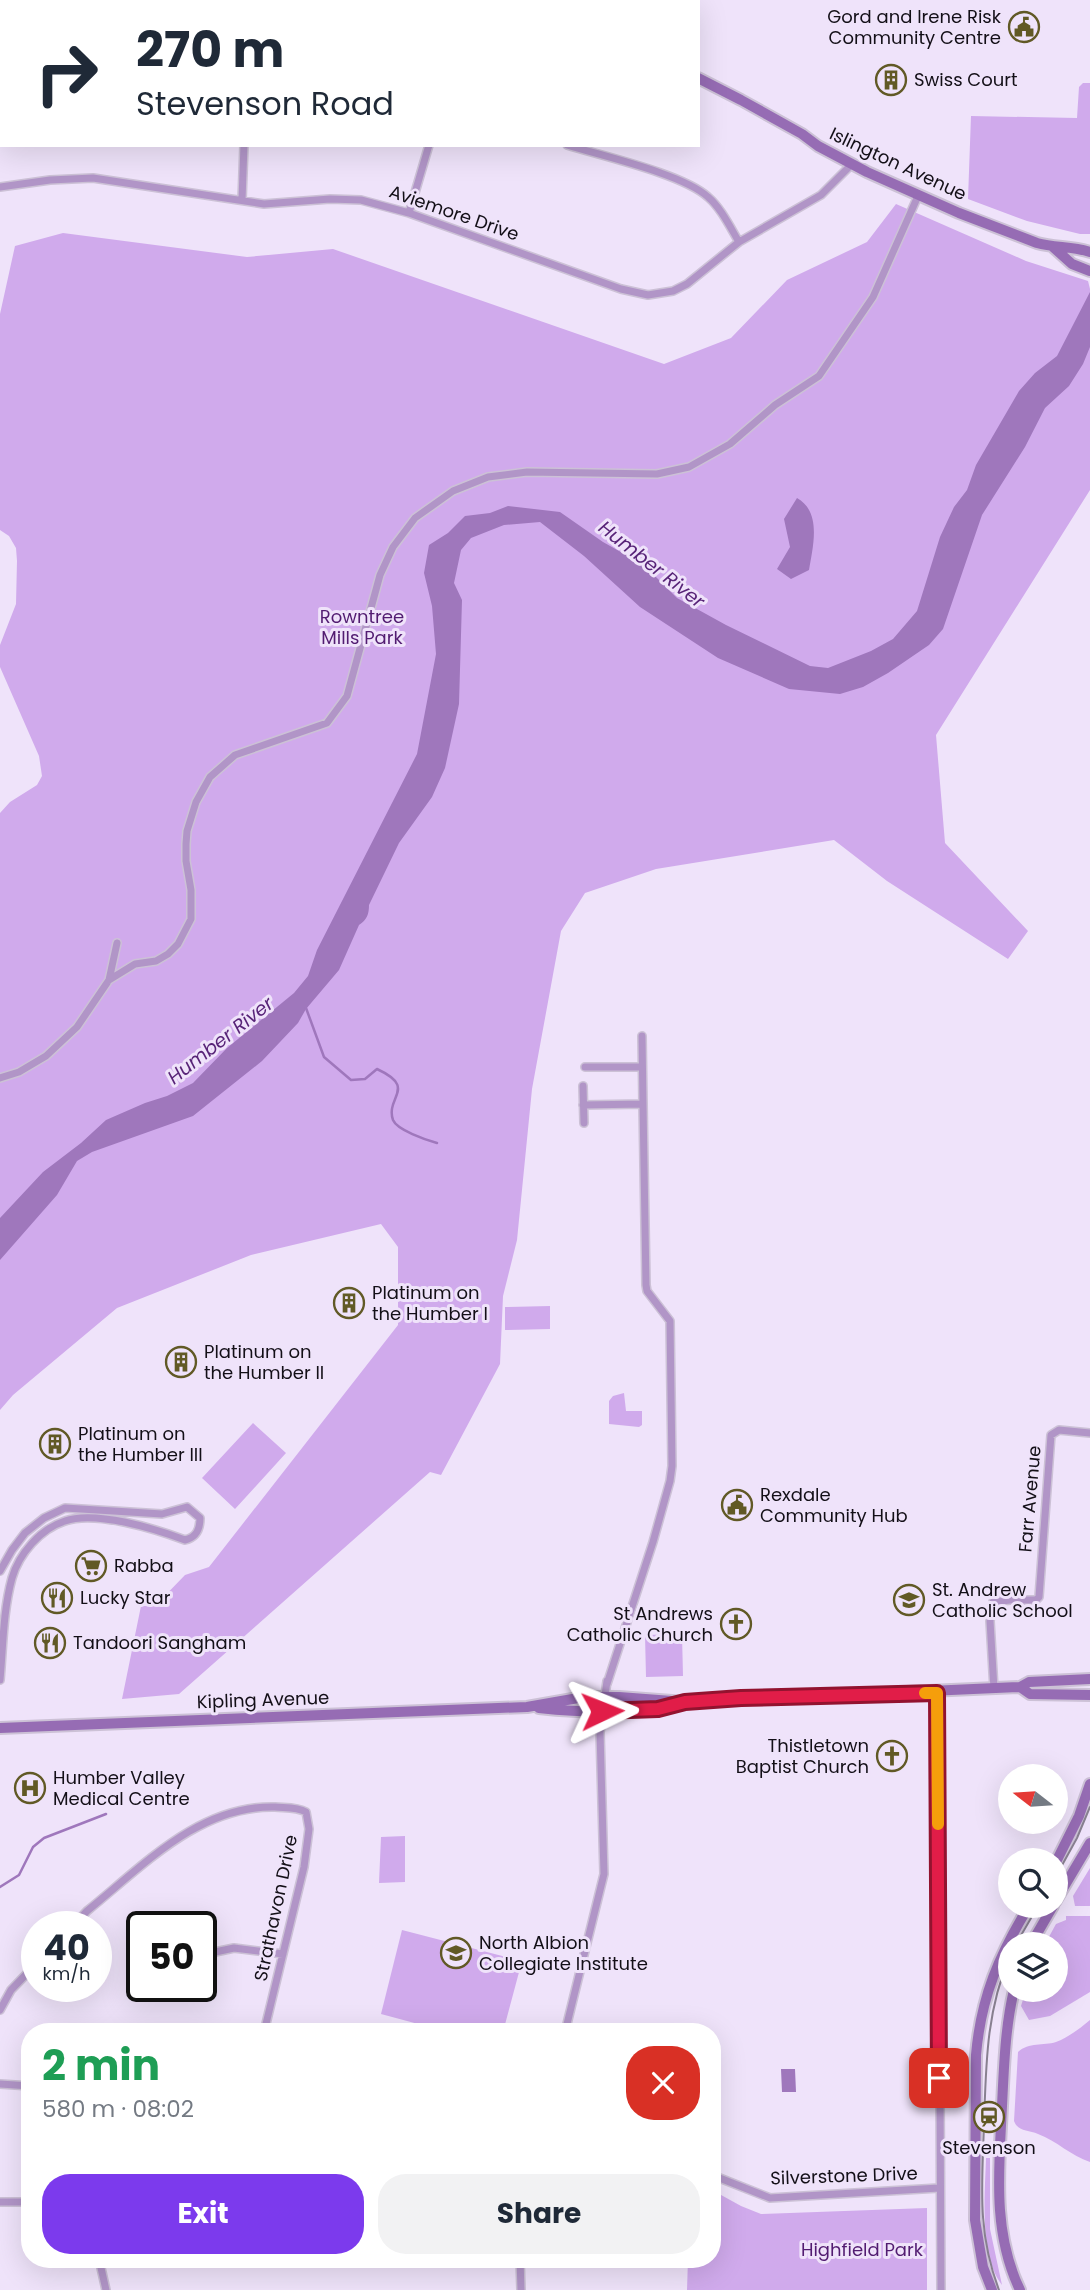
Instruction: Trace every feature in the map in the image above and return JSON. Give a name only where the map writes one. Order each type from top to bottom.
[{"type":"main road","name":"Islington Avenue","points":[[700,79],[852,164],[918,196],[1012,234],[1053,247],[1087,251]]},
{"type":"main road","name":"Islington Avenue","points":[[1053,247],[1072,264],[1090,271]]},
{"type":"main road","name":"Kipling Avenue","points":[[527,1707],[584,1697],[685,1702],[937,1693],[1020,1688],[1029,1682],[1090,1679]]},
{"type":"main road","name":"Kipling Avenue","points":[[1020,1688],[1030,1694],[1090,1695]]},
{"type":"main road","name":"Kipling Avenue","points":[[0,1728],[527,1707],[584,1712],[658,1709],[685,1702]]},
{"type":"main road","points":[[1063,1848],[1079,1816],[1090,1784]]},
{"type":"main road","points":[[1068,1880],[1090,1843]]},
{"type":"main road","points":[[992,2290],[983,2267],[975,2220],[978,2029],[983,2004],[995,1970],[1022,1918]]},
{"type":"main road","points":[[1012,2002],[1004,2056],[998,2205],[1003,2242],[1020,2290]]},
{"type":"street","points":[[242,200],[244,147]]},
{"type":"street","points":[[409,213],[428,147]]},
{"type":"street","points":[[573,147],[674,178],[699,190],[716,205],[738,242]]},
{"type":"street","name":"Aviemore Drive","points":[[0,187],[50,180],[93,178],[282,204],[346,198],[375,202],[621,289],[648,295],[673,291],[687,284],[738,242],[821,195],[852,164]]},
{"type":"street","points":[[0,1079],[19,1072],[46,1056],[77,1027],[109,980],[126,968],[156,961],[168,954],[185,935],[192,907],[186,861],[187,831],[196,802],[210,778],[235,755],[327,723],[347,696],[380,575],[393,547],[415,518],[453,491],[488,477],[527,472],[657,474],[689,467],[730,444],[775,405],[815,380],[825,369],[873,297],[918,196]]},
{"type":"street","points":[[109,980],[117,943]]},
{"type":"street","points":[[567,2023],[604,1874],[600,1732],[604,1697],[653,1542],[672,1466],[670,1321],[647,1291],[642,1036]]},
{"type":"street","points":[[584,1067],[642,1067]]},
{"type":"street","points":[[583,1086],[584,1123]]},
{"type":"street","points":[[583,1105],[643,1104]]},
{"type":"street","name":"Farr Avenue","points":[[994,1689],[990,1621],[993,1602],[1036,1600],[1039,1597],[1051,1435],[1059,1430],[1090,1433]]},
{"type":"street","points":[[0,1571],[25,1533],[44,1518],[65,1507],[162,1514],[187,1507],[200,1518],[196,1535],[186,1540],[114,1521],[88,1518],[65,1520],[47,1531],[23,1554],[12,1577],[3,1616],[0,1680]]},
{"type":"street","points":[[937,1693],[941,2290]]},
{"type":"street","name":"Strathavon Drive","points":[[87,1911],[193,1828],[223,1814],[257,1807],[299,1808],[306,1812],[309,1829],[304,1867],[266,2023]]},
{"type":"street","points":[[217,1952],[234,1948],[282,1954]]},
{"type":"street","points":[[0,2010],[11,1990],[21,1980]]},
{"type":"street","points":[[0,2084],[21,2085]]},
{"type":"street","name":"Silverstone Drive","points":[[721,2179],[771,2198],[939,2188]]},
{"type":"street","points":[[0,2202],[21,2202]]},
{"type":"street","points":[[101,2268],[106,2290]]},
{"type":"street","points":[[521,2268],[522,2290]]},
{"type":"green space","points":[[1083,83],[1090,83],[1090,234],[1027,221],[968,199],[971,116],[1077,118],[1079,87]]},
{"type":"green space","name":"Rowntree Mills Park","points":[[896,204],[1026,261],[1088,281],[1090,289],[1090,490],[936,735],[945,843],[1028,931],[1008,959],[887,881],[834,840],[656,869],[585,893],[561,931],[532,1089],[517,1240],[503,1296],[500,1364],[441,1475],[430,1472],[179,1694],[122,1699],[141,1606],[155,1606],[185,1575],[209,1567],[398,1325],[398,1247],[381,1224],[251,1255],[117,1308],[13,1395],[0,1410],[0,813],[10,802],[37,785],[42,776],[39,756],[0,667],[0,645],[16,604],[16,548],[9,536],[0,530],[0,314],[15,246],[63,233],[247,257],[333,249],[664,364],[731,338],[787,280],[867,242]]},
{"type":"green space","points":[[550,1306],[550,1329],[505,1330],[505,1307]]},
{"type":"green space","points":[[624,1393],[626,1411],[642,1411],[642,1425],[639,1427],[609,1424],[609,1401],[613,1396]]},
{"type":"green space","points":[[253,1423],[286,1453],[235,1509],[202,1478]]},
{"type":"green space","points":[[682,1634],[683,1676],[646,1677],[645,1635]]},
{"type":"green space","points":[[405,1836],[405,1882],[379,1883],[381,1837]]},
{"type":"green space","points":[[1090,1868],[1090,1906],[1075,1906],[1073,1896]]},
{"type":"green space","points":[[1068,1916],[1090,1916],[1090,1992],[1050,2016],[1029,2020],[1021,2006],[1022,2002],[1068,2002],[1068,1932],[1052,1932],[1056,1924],[1066,1920]]},
{"type":"green space","points":[[402,1930],[522,1961],[505,2023],[414,2023],[381,2014]]},
{"type":"green space","points":[[1090,2020],[1090,2162],[1045,2137],[1021,2129],[1014,2121],[1018,2052],[1027,2047],[1061,2040]]},
{"type":"green space","points":[[986,2158],[990,2158],[990,2229],[1002,2285],[995,2273],[987,2242]]},
{"type":"green space","name":"Highfield Park","points":[[721,2195],[761,2214],[927,2208],[927,2290],[687,2290],[688,2268],[721,2268]]},
{"type":"shaded area","points":[[1090,292],[1090,347],[1083,364],[1069,386],[1045,408],[1025,447],[982,515],[943,629],[929,645],[863,687],[840,694],[789,689],[718,658],[640,607],[584,556],[540,522],[504,525],[471,538],[461,550],[454,583],[462,600],[459,704],[445,768],[432,797],[399,843],[369,905],[367,916],[359,925],[339,970],[306,1009],[298,1023],[262,1061],[193,1116],[92,1152],[77,1161],[57,1195],[0,1260],[0,1218],[43,1172],[106,1120],[193,1083],[227,1048],[294,993],[308,976],[317,950],[417,754],[436,654],[432,606],[424,573],[429,545],[448,533],[465,516],[490,513],[508,506],[560,512],[603,542],[644,565],[677,598],[810,666],[828,668],[893,639],[917,611],[940,537],[954,507],[967,490],[976,465],[1019,391],[1035,373],[1057,356]]},
{"type":"shaded area","points":[[797,498],[810,512],[814,540],[809,570],[791,579],[777,569],[790,547],[784,519]]},
{"type":"shaded area","points":[[781,2069],[795,2069],[796,2092],[782,2092]]},
{"type":"waterway","points":[[306,1008],[324,1057],[351,1080],[365,1079],[377,1069],[389,1076],[398,1087],[393,1105],[393,1120],[412,1134],[437,1143]]},
{"type":"waterway","points":[[0,1887],[19,1875],[33,1847],[44,1838],[106,1814]]},
{"type":"tram line","points":[[1068,1854],[1090,1807]]},
{"type":"tram line","points":[[1023,1932],[1031,1918]]},
{"type":"tram line","points":[[998,1990],[989,2039],[982,2168],[984,2228],[999,2290]]},
{"type":"slow traffic","points":[[925,1693],[937,1693],[938,1824]]},
{"type":"place","name":"Gord and Irene Risk Community Centre","points":[[1024,27]]},
{"type":"place","name":"Swiss Court","points":[[891,80]]},
{"type":"place","name":"Platinum on the Humber I","points":[[349,1303]]},
{"type":"place","name":"Platinum on the Humber II","points":[[181,1362]]},
{"type":"place","name":"Platinum on the Humber III","points":[[55,1444]]},
{"type":"place","name":"Rexdale Community Hub","points":[[737,1505]]},
{"type":"place","name":"Rabba","points":[[91,1566]]},
{"type":"place","name":"Lucky Star","points":[[57,1598]]},
{"type":"place","name":"St. Andrew Catholic School","points":[[909,1600]]},
{"type":"place","name":"St Andrews Catholic Church","points":[[736,1624]]},
{"type":"place","name":"Tandoori Sangham","points":[[50,1643]]},
{"type":"place","name":"Thistletown Baptist Church","points":[[892,1756]]},
{"type":"place","name":"Humber Valley Medical Centre","points":[[30,1788]]},
{"type":"place","name":"North Albion Collegiate Institute","points":[[456,1953]]},
{"type":"place","name":"Stevenson","points":[[989,2117]]},
{"type":"route","points":[[602,1711],[658,1709],[685,1702],[741,1698],[937,1693],[939,2078]]},
{"type":"water label","name":"Humber River","points":[[652,564]]},
{"type":"water label","name":"Humber River","points":[[220,1040]]}]
